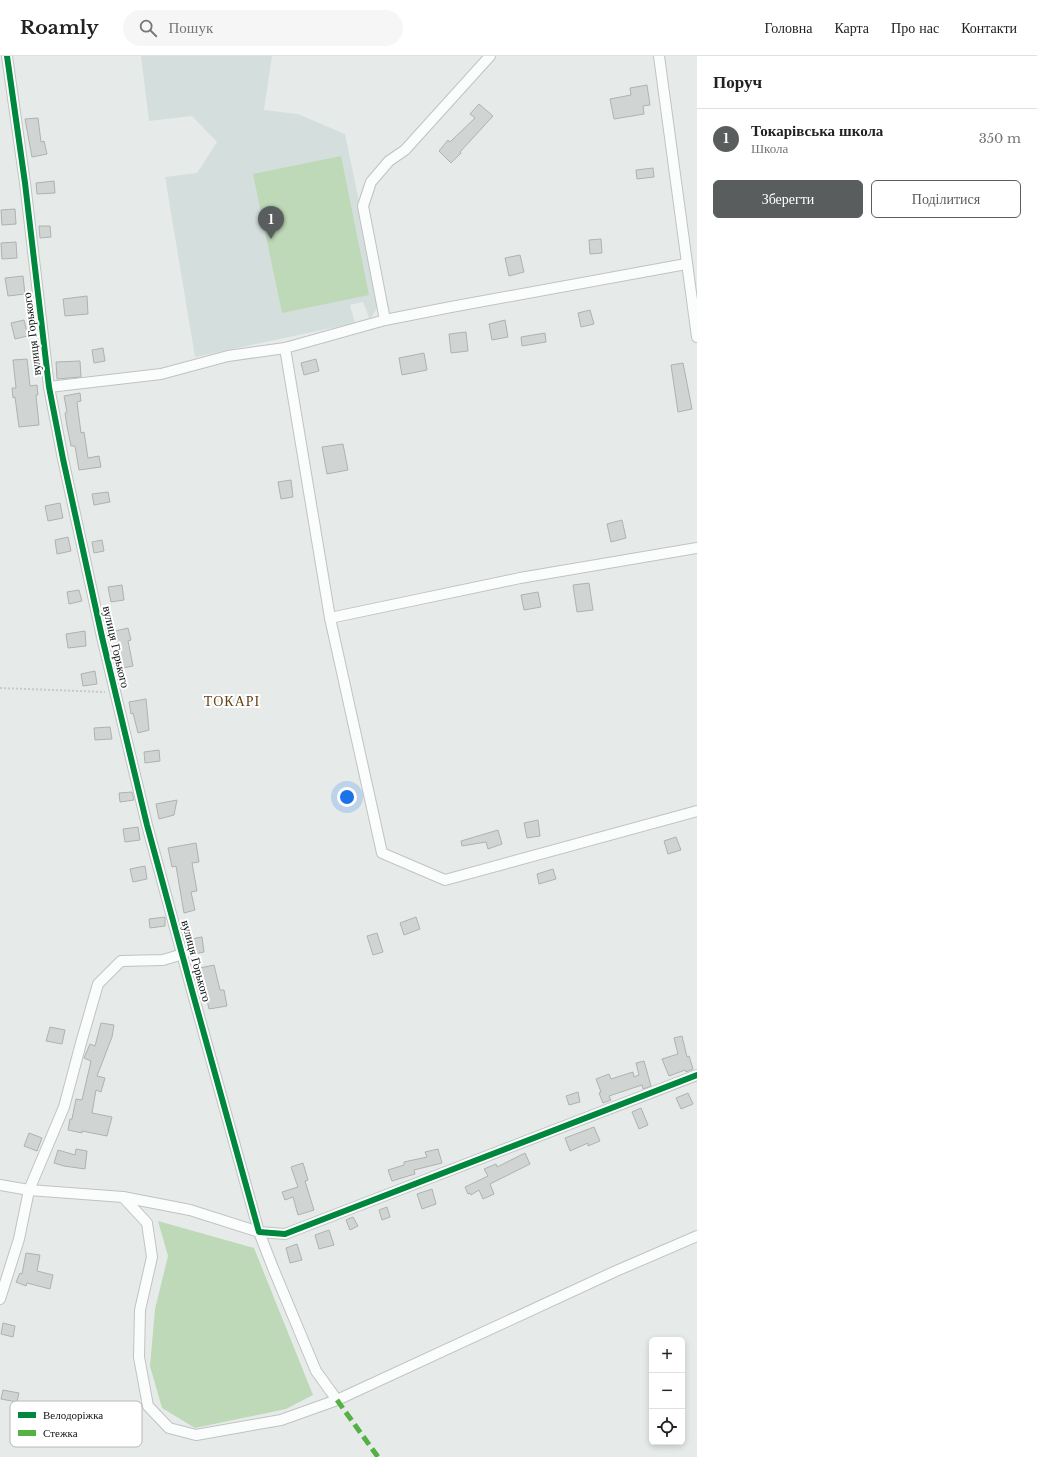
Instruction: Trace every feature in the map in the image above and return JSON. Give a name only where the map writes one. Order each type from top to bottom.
[{"type":"street","name":"вулиця Горького","points":[[7,56],[25,183],[49,387],[63,459],[115,693],[147,825],[183,954],[190,987],[260,1232],[273,1268],[316,1371],[337,1400]]},
{"type":"street","points":[[385,320],[363,206],[371,182],[389,161],[406,150],[490,56]]},
{"type":"street","points":[[659,56],[697,337]]},
{"type":"street","points":[[49,387],[161,374],[228,356],[285,348],[385,320],[458,305],[686,264]]},
{"type":"street","points":[[285,348],[330,618],[382,853],[445,880],[697,811]]},
{"type":"street","points":[[330,618],[520,578],[697,548]]},
{"type":"street","points":[[0,1299],[19,1239],[29,1190],[64,1108],[98,984],[121,961],[163,960],[183,954]]},
{"type":"street","points":[[0,1185],[29,1190],[123,1197],[190,1210],[260,1232],[285,1234],[697,1075]]},
{"type":"street","points":[[123,1197],[147,1223],[152,1257],[140,1310],[139,1357],[148,1406],[168,1428],[196,1435],[237,1429],[281,1420],[337,1400],[616,1271],[697,1236]]},
{"type":"path","points":[[0,688],[115,693]]},
{"type":"shaded area","points":[[141,56],[272,56],[264,110],[298,114],[345,134],[380,302],[370,320],[363,302],[350,305],[355,323],[195,357],[165,177],[197,173],[217,142],[192,116],[149,121]]},
{"type":"green space","points":[[341,156],[369,295],[282,313],[253,174]]},
{"type":"green space","points":[[158,1221],[254,1248],[313,1395],[286,1409],[195,1428],[162,1408],[150,1366],[155,1309],[168,1256]]},
{"type":"building","points":[[647,85],[650,105],[643,106],[644,114],[614,119],[610,99],[631,95],[630,88]]},
{"type":"building","points":[[479,104],[493,116],[451,163],[439,151],[448,140],[450,142],[475,118],[470,114]]},
{"type":"building","points":[[38,118],[41,142],[44,141],[47,154],[32,157],[25,119]]},
{"type":"building","points":[[653,168],[654,177],[637,179],[636,170]]},
{"type":"building","points":[[54,181],[55,193],[37,194],[36,183]]},
{"type":"building","points":[[15,209],[16,224],[2,225],[1,210]]},
{"type":"building","points":[[39,226],[50,226],[51,237],[40,238]]},
{"type":"building","points":[[601,239],[602,253],[590,254],[589,240]]},
{"type":"building","points":[[16,242],[17,258],[2,259],[1,243]]},
{"type":"building","points":[[520,255],[524,272],[509,276],[505,258]]},
{"type":"building","points":[[23,276],[25,294],[8,296],[5,278]]},
{"type":"building","points":[[87,296],[88,314],[65,316],[63,299]]},
{"type":"building","points":[[590,310],[594,324],[581,327],[578,313]]},
{"type":"building","points":[[24,320],[28,336],[15,339],[11,323]]},
{"type":"building","points":[[505,320],[508,337],[492,340],[489,324]]},
{"type":"building","points":[[466,332],[468,351],[451,353],[449,334]]},
{"type":"building","points":[[545,333],[546,342],[522,346],[521,337]]},
{"type":"building","points":[[103,348],[105,361],[94,363],[92,350]]},
{"type":"building","points":[[424,353],[427,370],[402,375],[399,358]]},
{"type":"building","points":[[27,359],[30,386],[37,385],[38,395],[36,395],[39,425],[19,427],[15,397],[13,398],[12,388],[16,388],[13,360]]},
{"type":"building","points":[[316,359],[319,371],[304,375],[301,363]]},
{"type":"building","points":[[80,361],[81,377],[57,379],[56,362]]},
{"type":"building","points":[[683,363],[692,409],[678,412],[671,365]]},
{"type":"building","points":[[80,393],[81,401],[77,402],[81,433],[84,432],[88,458],[99,456],[101,467],[79,470],[75,446],[71,446],[65,413],[67,412],[64,396]]},
{"type":"building","points":[[343,444],[348,470],[327,474],[322,447]]},
{"type":"building","points":[[291,480],[293,497],[281,499],[278,482]]},
{"type":"building","points":[[108,492],[110,502],[94,505],[92,494]]},
{"type":"building","points":[[60,503],[63,518],[48,521],[45,506]]},
{"type":"building","points":[[622,520],[626,538],[611,542],[607,524]]},
{"type":"building","points":[[68,537],[71,551],[57,554],[55,540]]},
{"type":"building","points":[[102,540],[104,551],[94,553],[92,542]]},
{"type":"building","points":[[589,583],[593,610],[577,612],[573,585]]},
{"type":"building","points":[[122,585],[124,600],[111,602],[108,587]]},
{"type":"building","points":[[79,590],[82,601],[69,604],[67,592]]},
{"type":"building","points":[[538,592],[541,607],[524,610],[521,595]]},
{"type":"building","points":[[128,628],[131,640],[128,641],[133,666],[123,668],[115,631]]},
{"type":"building","points":[[85,631],[86,646],[68,648],[66,634]]},
{"type":"building","points":[[95,671],[97,684],[83,686],[81,674]]},
{"type":"building","points":[[146,699],[149,730],[138,733],[133,713],[131,714],[129,702]]},
{"type":"building","points":[[110,727],[112,739],[95,740],[94,728]]},
{"type":"building","points":[[159,750],[160,761],[145,763],[144,752]]},
{"type":"building","points":[[132,792],[134,800],[120,802],[119,793]]},
{"type":"building","points":[[177,800],[174,815],[159,819],[156,804]]},
{"type":"building","points":[[538,820],[540,836],[527,838],[524,823]]},
{"type":"building","points":[[138,827],[140,840],[125,842],[123,829]]},
{"type":"building","points":[[498,830],[502,844],[488,849],[486,842],[462,846],[461,841]]},
{"type":"building","points":[[676,837],[681,850],[668,854],[664,841]]},
{"type":"building","points":[[196,843],[199,862],[192,863],[197,891],[191,892],[195,910],[184,913],[176,866],[172,867],[168,848]]},
{"type":"building","points":[[145,866],[147,879],[133,882],[130,869]]},
{"type":"building","points":[[553,869],[556,879],[539,884],[537,874]]},
{"type":"building","points":[[165,917],[165,926],[150,928],[149,919]]},
{"type":"building","points":[[416,917],[420,929],[404,935],[400,923]]},
{"type":"building","points":[[377,933],[383,952],[373,955],[367,936]]},
{"type":"building","points":[[202,937],[204,952],[194,954],[191,939]]},
{"type":"building","points":[[214,965],[220,990],[224,990],[227,1006],[209,1009],[200,968]]},
{"type":"building","points":[[101,1023],[114,1025],[112,1037],[97,1076],[105,1078],[101,1092],[96,1090],[92,1113],[112,1117],[107,1136],[68,1130],[76,1099],[82,1100],[91,1061],[84,1058],[90,1044],[95,1046]]},
{"type":"building","points":[[50,1027],[65,1030],[62,1044],[46,1041]]},
{"type":"building","points":[[682,1036],[687,1057],[689,1056],[693,1069],[686,1072],[685,1070],[669,1076],[662,1059],[678,1054],[674,1038]]},
{"type":"building","points":[[644,1061],[651,1086],[643,1089],[642,1085],[609,1096],[611,1100],[603,1103],[596,1079],[609,1074],[611,1079],[633,1072],[634,1077],[639,1075],[636,1063]]},
{"type":"building","points":[[578,1092],[580,1102],[569,1105],[566,1096]]},
{"type":"building","points":[[688,1093],[693,1104],[681,1109],[676,1098]]},
{"type":"building","points":[[641,1108],[648,1125],[639,1129],[632,1112]]},
{"type":"building","points":[[594,1127],[600,1141],[588,1146],[588,1143],[570,1151],[565,1138]]},
{"type":"building","points":[[29,1133],[42,1138],[37,1151],[24,1146]]},
{"type":"building","points":[[76,1149],[87,1151],[85,1169],[54,1163],[58,1150],[75,1155]]},
{"type":"building","points":[[438,1149],[442,1163],[414,1170],[415,1174],[392,1181],[388,1170],[404,1165],[404,1162],[427,1157],[425,1152]]},
{"type":"building","points":[[525,1153],[530,1164],[490,1184],[494,1194],[483,1199],[479,1190],[471,1195],[470,1193],[468,1194],[465,1187],[488,1176],[484,1169],[496,1164],[497,1167]]},
{"type":"building","points":[[303,1163],[308,1180],[305,1181],[314,1210],[298,1215],[293,1197],[285,1200],[282,1192],[298,1187],[291,1167]]},
{"type":"building","points":[[432,1189],[436,1204],[422,1209],[417,1194]]},
{"type":"building","points":[[387,1207],[390,1217],[382,1220],[379,1210]]},
{"type":"building","points":[[353,1217],[358,1226],[350,1230],[346,1220]]},
{"type":"building","points":[[329,1230],[334,1245],[319,1249],[315,1235]]},
{"type":"building","points":[[297,1244],[302,1260],[290,1263],[286,1248]]},
{"type":"building","points":[[26,1253],[40,1255],[37,1271],[53,1275],[50,1289],[27,1283],[26,1286],[16,1282],[20,1273],[22,1274]]},
{"type":"building","points":[[3,1323],[15,1326],[13,1337],[1,1334]]},
{"type":"building","points":[[3,1390],[19,1393],[17,1401],[1,1399]]},
{"type":"marked path","points":[[337,1400],[378,1457]]},
{"type":"cycle path","points":[[7,56],[25,183],[49,387],[63,459],[102,637],[147,825],[259,1232],[285,1234],[697,1075]]},
{"type":"place","name":"Токарівська школа","points":[[271,239]]},
{"type":"district","name":"ТОКАРІ","points":[[232,701]]}]
